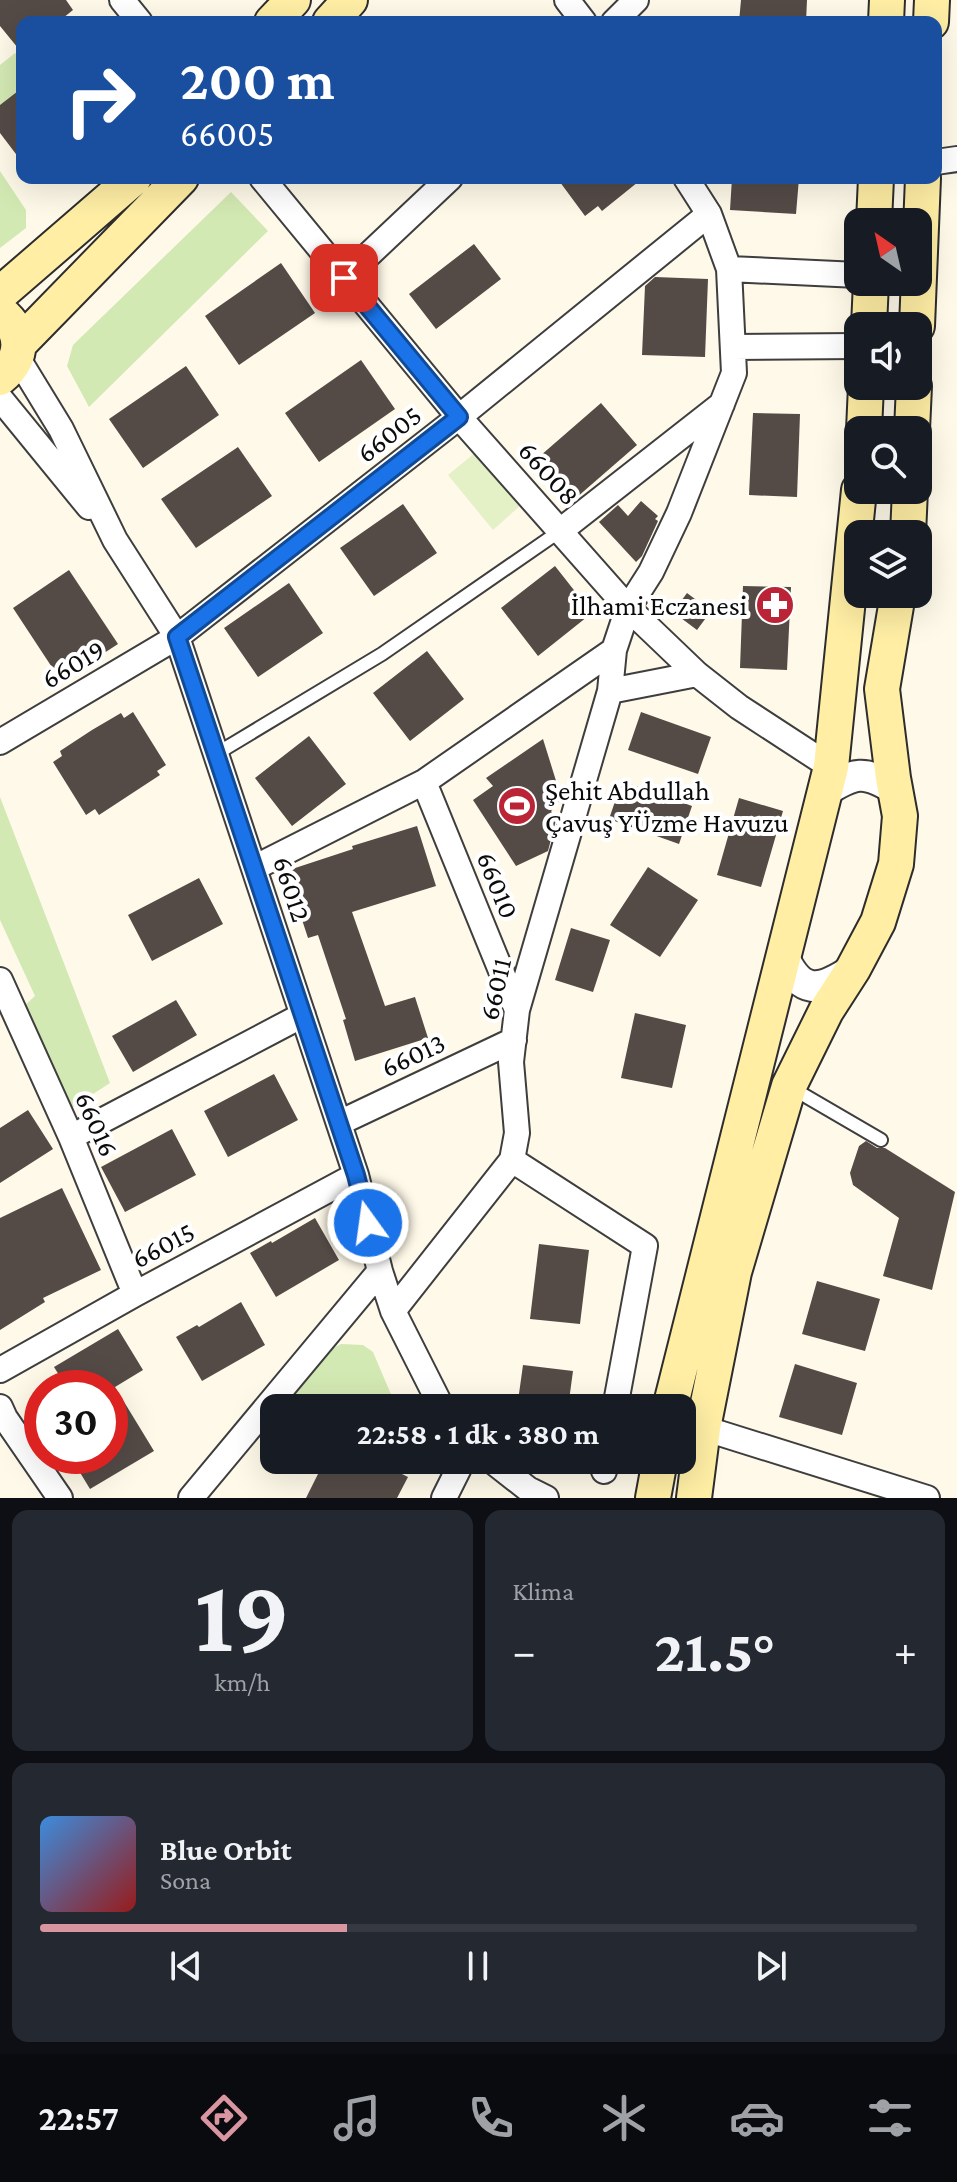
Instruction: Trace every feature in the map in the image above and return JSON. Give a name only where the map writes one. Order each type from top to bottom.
[{"type":"main road","points":[[278,16],[293,0]]},
{"type":"main road","points":[[335,16],[350,0]]},
{"type":"main road","points":[[0,294],[127,184]]},
{"type":"main road","points":[[12,360],[175,184]]},
{"type":"main road","points":[[875,208],[876,184]]},
{"type":"main road","points":[[918,312],[923,184]]},
{"type":"main road","points":[[0,312],[16,330],[12,360]]},
{"type":"main road","points":[[674,1394],[828,779],[857,504]]},
{"type":"main road","points":[[694,1498],[703,1428],[734,1272],[789,1086],[826,1011],[878,922],[896,864],[900,816],[882,689],[896,608]]},
{"type":"main road","points":[[653,1498],[657,1474]]},
{"type":"street","points":[[122,0],[135,16]]},
{"type":"street","points":[[567,0],[579,16]]},
{"type":"street","points":[[620,16],[636,0]]},
{"type":"street","name":"66008","points":[[267,184],[459,417],[628,608],[697,674],[828,779]]},
{"type":"street","points":[[344,278],[444,184]]},
{"type":"street","name":"66011","points":[[512,1160],[517,1133],[511,1062],[517,1010],[610,691],[614,650],[628,608],[651,572],[679,513],[734,373],[729,269],[709,214],[690,184]]},
{"type":"street","name":"66005","points":[[177,637],[459,417],[709,214]]},
{"type":"street","points":[[729,269],[844,274]]},
{"type":"street","points":[[733,347],[844,346]]},
{"type":"street","name":"66012","points":[[12,360],[61,429],[115,540]]},
{"type":"street","name":"66012","points":[[0,398],[115,540],[177,637],[356,1175],[393,1311],[435,1394]]},
{"type":"street","points":[[560,531],[722,404]]},
{"type":"street","name":"66019","points":[[0,742],[177,637]]},
{"type":"street","points":[[254,868],[424,782],[614,650]]},
{"type":"street","points":[[610,691],[697,674]]},
{"type":"street","points":[[828,779],[864,776],[895,789]]},
{"type":"street","name":"66010","points":[[424,782],[517,1010]]},
{"type":"street","points":[[783,956],[798,981],[811,985],[823,987],[851,971]]},
{"type":"street","name":"66016","points":[[0,980],[7,1012],[71,1137],[135,1294]]},
{"type":"street","points":[[71,1137],[303,1015]]},
{"type":"street","name":"66013","points":[[339,1123],[514,1040]]},
{"type":"street","points":[[393,1311],[512,1160],[645,1246],[618,1394]]},
{"type":"street","name":"66015","points":[[0,1370],[356,1175]]},
{"type":"street","points":[[191,1498],[380,1271]]},
{"type":"street","points":[[2,1415],[60,1498]]},
{"type":"street","points":[[703,1428],[927,1498]]},
{"type":"street","points":[[444,1498],[456,1474]]},
{"type":"street","points":[[509,1474],[546,1498]]},
{"type":"lane","points":[[216,754],[382,654],[560,531]]},
{"type":"lane","points":[[789,1086],[881,1140]]},
{"type":"green space","points":[[16,54],[16,101],[0,115],[0,65]]},
{"type":"green space","points":[[0,171],[26,210],[26,228],[0,248]]},
{"type":"green space","points":[[231,192],[268,231],[89,407],[67,366],[73,345]]},
{"type":"green space","points":[[476,452],[522,504],[493,530],[448,475]]},
{"type":"green space","points":[[0,797],[110,1083],[70,1109],[25,1005],[35,996],[0,920]]},
{"type":"green space","points":[[341,1344],[363,1345],[373,1352],[391,1394],[294,1394],[326,1352]]},
{"type":"building","points":[[0,0],[66,0],[73,10],[66,16],[16,16],[16,46],[0,26]]},
{"type":"building","points":[[741,0],[807,0],[806,16],[740,16]]},
{"type":"building","points":[[16,93],[16,154],[0,133],[0,105]]},
{"type":"building","points":[[561,184],[636,184],[602,211],[598,206],[585,216]]},
{"type":"building","points":[[732,184],[798,184],[796,214],[730,210]]},
{"type":"building","points":[[474,244],[501,279],[436,329],[409,294]]},
{"type":"building","points":[[281,263],[315,313],[239,365],[205,316]]},
{"type":"building","points":[[655,277],[708,279],[705,357],[642,355],[645,286]]},
{"type":"building","points":[[361,360],[395,409],[319,462],[285,413]]},
{"type":"building","points":[[186,366],[219,415],[143,468],[109,419]]},
{"type":"building","points":[[601,403],[637,445],[576,498],[540,456]]},
{"type":"building","points":[[753,413],[800,414],[797,497],[749,495]]},
{"type":"building","points":[[238,447],[272,496],[196,548],[161,499]]},
{"type":"building","points":[[641,501],[658,516],[655,519],[658,521],[642,556],[636,562],[599,522],[618,505],[628,516]]},
{"type":"building","points":[[403,504],[437,553],[374,596],[340,548]]},
{"type":"building","points":[[555,566],[592,613],[538,656],[501,608]]},
{"type":"building","points":[[69,570],[118,644],[61,681],[13,608]]},
{"type":"building","points":[[289,583],[323,633],[258,677],[224,628]]},
{"type":"building","points":[[743,586],[791,587],[787,670],[740,668]]},
{"type":"building","points":[[687,593],[711,611],[697,630],[673,612]]},
{"type":"building","points":[[427,651],[464,699],[410,741],[373,693]]},
{"type":"building","points":[[133,712],[166,765],[157,771],[160,775],[99,815],[95,809],[86,815],[53,762],[62,756],[60,751],[92,730],[121,713],[124,718]]},
{"type":"building","points":[[641,712],[711,737],[698,774],[628,750]]},
{"type":"building","points":[[309,736],[346,784],[292,826],[255,778]]},
{"type":"building","name":"Şehit Abdullah Çavuş YÜzme Havuzu","points":[[543,739],[562,803],[554,800],[552,804],[557,806],[551,811],[556,820],[548,851],[516,866],[473,800],[493,786],[486,778]]},
{"type":"building","points":[[622,781],[692,806],[679,844],[609,819]]},
{"type":"building","points":[[739,798],[783,811],[761,887],[717,875]]},
{"type":"building","points":[[417,826],[436,886],[352,912],[385,1006],[415,997],[428,1038],[355,1061],[343,1020],[346,1019],[318,935],[308,938],[286,871]]},
{"type":"building","points":[[648,867],[698,900],[660,957],[610,925]]},
{"type":"building","points":[[199,878],[223,924],[152,961],[128,915]]},
{"type":"building","points":[[571,928],[610,940],[593,992],[555,980]]},
{"type":"building","points":[[176,1000],[197,1035],[133,1072],[112,1036]]},
{"type":"building","points":[[635,1013],[686,1025],[672,1088],[621,1078]]},
{"type":"building","points":[[274,1074],[298,1120],[228,1157],[204,1111]]},
{"type":"building","points":[[28,1110],[53,1149],[0,1183],[0,1128]]},
{"type":"building","points":[[172,1129],[196,1175],[125,1212],[101,1167]]},
{"type":"building","points":[[866,1141],[877,1148],[885,1148],[955,1192],[932,1290],[883,1276],[899,1218],[853,1185],[850,1173],[859,1146]]},
{"type":"building","points":[[62,1188],[101,1270],[43,1298],[45,1302],[0,1330],[0,1218]]},
{"type":"building","points":[[315,1218],[339,1260],[276,1297],[250,1253]]},
{"type":"building","points":[[539,1244],[589,1250],[580,1324],[530,1319]]},
{"type":"building","points":[[817,1281],[880,1299],[865,1351],[802,1334]]},
{"type":"building","points":[[241,1302],[265,1345],[202,1381],[176,1337]]},
{"type":"building","points":[[118,1329],[143,1370],[128,1379],[128,1370],[56,1370],[54,1367]]},
{"type":"building","points":[[795,1364],[857,1383],[842,1435],[779,1417]]},
{"type":"building","points":[[523,1365],[573,1371],[570,1394],[519,1394]]},
{"type":"building","points":[[128,1408],[154,1451],[128,1466]]},
{"type":"building","points":[[81,1474],[115,1474],[90,1489]]},
{"type":"building","points":[[318,1474],[402,1474],[408,1477],[397,1498],[306,1498]]},
{"type":"place","name":"İlhami Eczanesi","points":[[775,605]]},
{"type":"place","name":"Şehit Abdullah Çavuş YÜzme Havuzu","points":[[517,806]]},
{"type":"route","points":[[344,278],[459,417],[177,637],[356,1175],[368,1223]]}]
